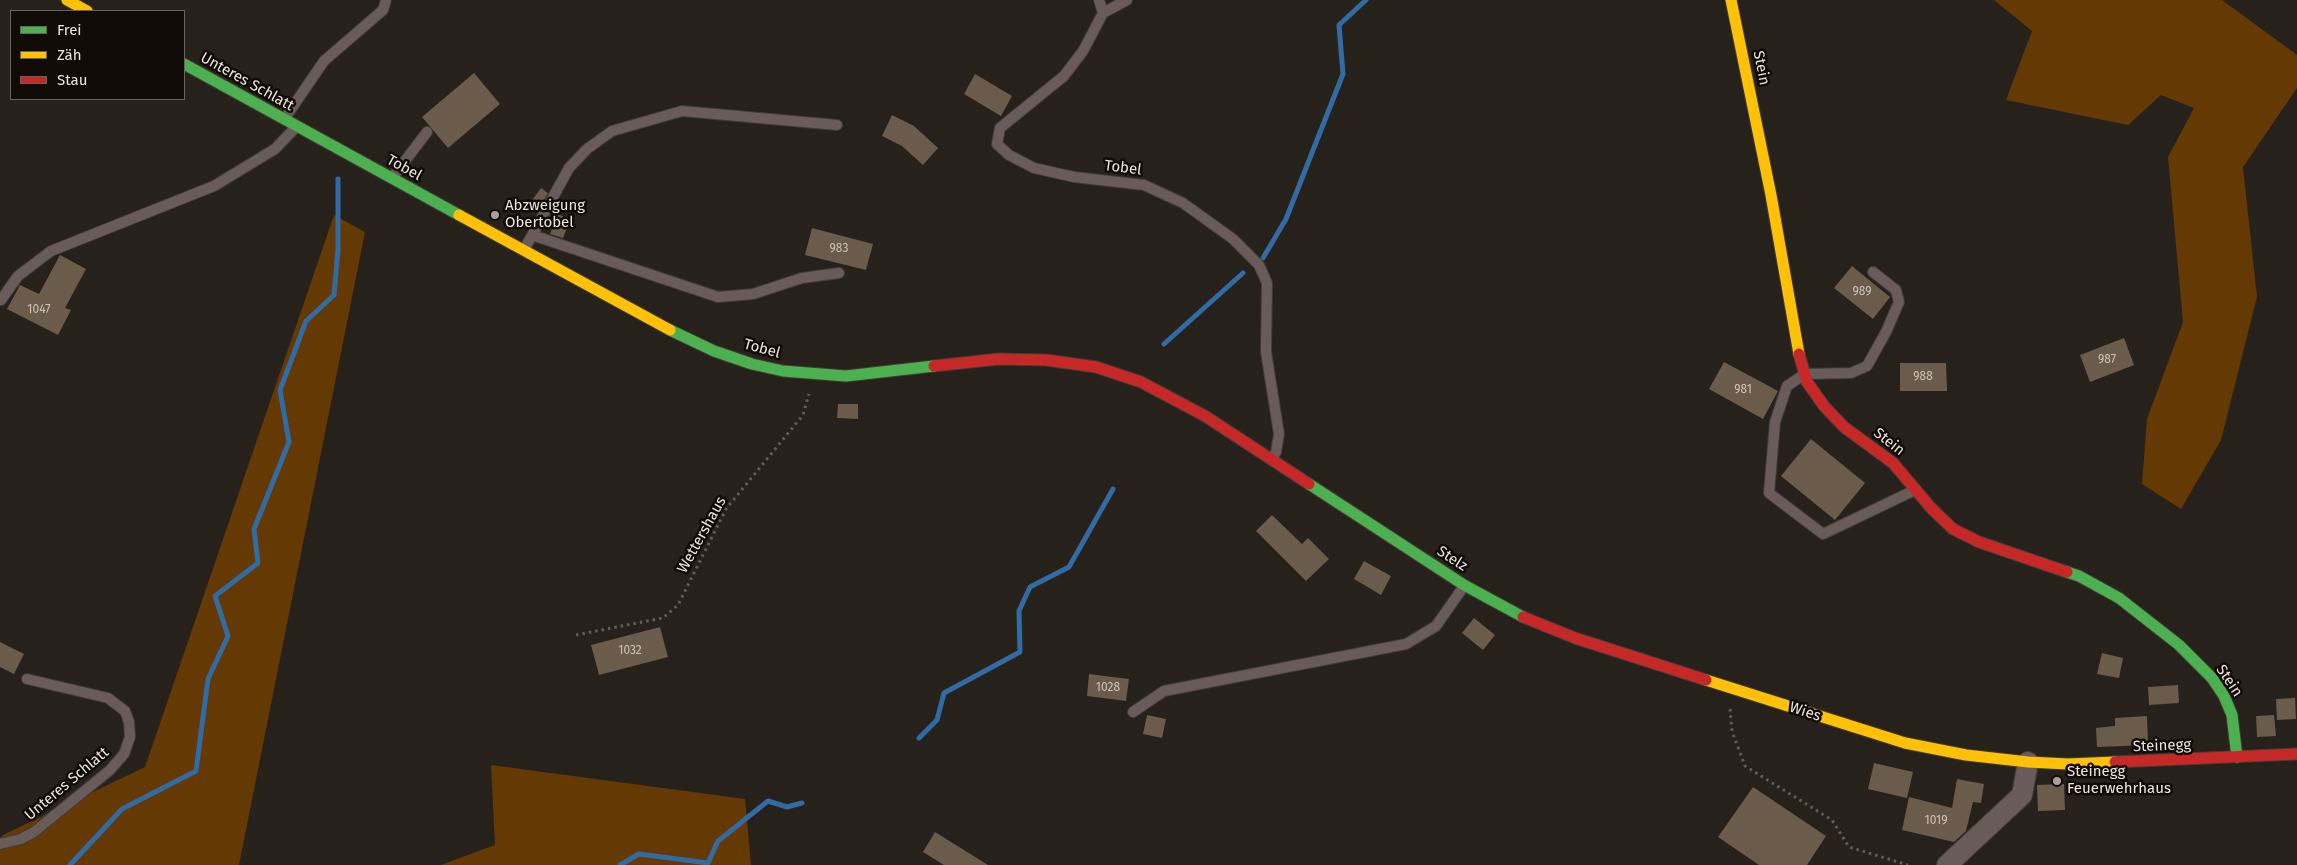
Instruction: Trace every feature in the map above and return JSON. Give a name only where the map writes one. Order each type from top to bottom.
[{"type":"main road","points":[[67,0],[85,10]]},
{"type":"main road","name":"Stein","points":[[1731,0],[1771,195],[1796,343],[1807,382],[1824,406],[1844,427],[1893,464],[1952,529],[1979,542],[2079,576],[2119,598],[2179,645],[2212,678],[2224,696],[2232,715],[2237,757]]},
{"type":"main road","name":"Unteres Schlatt","points":[[185,65],[296,126]]},
{"type":"main road","name":"Tobel","points":[[296,126],[667,330],[714,351],[752,364],[783,371],[846,376],[999,359],[1046,360],[1096,367],[1141,382],[1162,392]]},
{"type":"main road","name":"Stelz","points":[[1162,392],[1205,416],[1464,585]]},
{"type":"main road","name":"Wies","points":[[1464,585],[1514,613],[1575,638],[1904,743],[1966,755],[2028,762]]},
{"type":"main road","name":"Steinegg","points":[[2028,762],[2068,764],[2297,754]]},
{"type":"street","points":[[1947,865],[2022,795],[2028,762]]},
{"type":"lane","points":[[284,119],[324,61],[383,10],[386,0]]},
{"type":"lane","points":[[1099,0],[1103,13],[1128,0]]},
{"type":"lane","name":"Tobel","points":[[1103,13],[1083,51],[1064,76],[1000,128],[997,144],[1009,155],[1034,168],[1074,177],[1144,185],[1183,203],[1233,239],[1259,265],[1267,283],[1266,352],[1279,434],[1276,452],[1271,459]]},
{"type":"lane","points":[[523,250],[569,168],[586,150],[612,131],[682,111],[837,125]]},
{"type":"lane","points":[[1,300],[18,276],[51,251],[214,186],[275,149],[296,126]]},
{"type":"lane","points":[[391,179],[427,132]]},
{"type":"lane","points":[[532,235],[718,297],[753,294],[802,278],[839,273]]},
{"type":"lane","points":[[1873,272],[1896,290],[1899,302],[1886,332],[1867,366],[1852,373],[1805,374],[1787,386],[1775,422],[1769,493],[1823,534],[1916,489]]},
{"type":"lane","name":"Stelz","points":[[1133,712],[1164,691],[1406,644],[1436,626],[1464,585]]},
{"type":"lane","name":"Unteres Schlatt","points":[[0,844],[21,839],[34,832],[110,770],[124,754],[130,737],[129,722],[125,711],[108,698],[27,679]]},
{"type":"path","name":"Wettershaus","points":[[576,635],[663,618],[678,605],[726,509],[803,415],[810,390]]},
{"type":"path","points":[[1734,689],[1729,702],[1732,731],[1745,766],[1832,820],[1849,847],[1908,865]]},
{"type":"shaded area","points":[[1994,0],[2222,0],[2297,55],[2297,88],[2243,167],[2257,297],[2221,440],[2181,509],[2142,484],[2147,419],[2183,322],[2168,157],[2194,108],[2161,95],[2128,125],[2006,100],[2032,31]]},
{"type":"shaded area","points":[[334,215],[365,232],[239,865],[0,865],[0,838],[3,835],[145,767]]},
{"type":"shaded area","points":[[491,765],[745,799],[751,865],[441,865],[495,845]]},
{"type":"building","points":[[474,73],[500,104],[448,148],[422,117]]},
{"type":"building","points":[[975,74],[1012,96],[1001,116],[964,94]]},
{"type":"building","points":[[892,115],[914,126],[938,148],[923,165],[902,146],[882,136]]},
{"type":"building","points":[[541,188],[548,193],[538,210],[530,203]]},
{"type":"building","points":[[558,214],[570,220],[563,238],[550,234]]},
{"type":"building","points":[[812,228],[873,244],[866,270],[805,255]]},
{"type":"building","points":[[60,255],[86,269],[65,308],[71,310],[58,335],[7,309],[20,285],[39,294]]},
{"type":"building","points":[[1852,266],[1890,297],[1873,319],[1834,288]]},
{"type":"building","points":[[2124,338],[2134,365],[2090,382],[2080,355]]},
{"type":"building","points":[[1724,362],[1778,391],[1763,419],[1709,389]]},
{"type":"building","points":[[1900,363],[1946,363],[1947,391],[1900,391]]},
{"type":"building","points":[[838,404],[858,404],[858,419],[837,418]]},
{"type":"building","points":[[1811,439],[1865,483],[1835,520],[1781,476]]},
{"type":"building","points":[[1272,515],[1302,544],[1308,538],[1329,559],[1306,581],[1256,531]]},
{"type":"building","points":[[1364,561],[1391,576],[1381,595],[1354,579]]},
{"type":"building","points":[[1474,618],[1495,635],[1483,650],[1462,633]]},
{"type":"building","points":[[660,627],[668,657],[599,675],[591,645]]},
{"type":"building","points":[[0,642],[24,654],[14,674],[0,667]]},
{"type":"building","points":[[2102,653],[2123,658],[2119,678],[2097,674]]},
{"type":"building","points":[[1089,674],[1129,679],[1126,701],[1087,696]]},
{"type":"building","points":[[2178,685],[2179,703],[2149,705],[2148,687]]},
{"type":"building","points":[[2295,698],[2296,719],[2277,720],[2276,699]]},
{"type":"building","points":[[1147,715],[1166,719],[1162,738],[1143,734]]},
{"type":"building","points":[[2274,715],[2276,736],[2257,737],[2256,716]]},
{"type":"building","points":[[2147,716],[2148,745],[2097,747],[2096,728],[2115,726],[2115,718]]},
{"type":"building","points":[[1874,763],[1913,772],[1907,798],[1868,789]]},
{"type":"building","points":[[1957,779],[1984,784],[1981,803],[1973,802],[1966,831],[1954,842],[1902,830],[1909,797],[1952,808]]},
{"type":"building","points":[[2064,784],[2065,810],[2038,811],[2037,785]]},
{"type":"building","points":[[1753,787],[1826,836],[1807,865],[1759,865],[1718,837]]},
{"type":"building","points":[[935,832],[988,865],[944,865],[923,852]]},
{"type":"waterway","points":[[1263,258],[1286,219],[1343,74],[1339,25],[1366,0]]},
{"type":"waterway","points":[[70,865],[122,809],[196,771],[208,679],[228,636],[215,596],[258,563],[254,529],[289,442],[280,390],[306,321],[334,295],[338,250],[338,179]]},
{"type":"waterway","points":[[1164,344],[1243,273]]},
{"type":"waterway","points":[[919,738],[937,720],[944,693],[1020,652],[1019,611],[1030,587],[1069,567],[1113,489]]},
{"type":"waterway","points":[[620,865],[639,854],[708,863],[718,841],[768,801],[787,807],[802,803]]},
{"type":"traffic: fast","points":[[185,65],[459,215]]},
{"type":"traffic: fast","points":[[670,330],[714,351],[752,364],[783,371],[846,376],[934,366]]},
{"type":"traffic: fast","points":[[1309,484],[1464,585],[1523,617]]},
{"type":"traffic: fast","points":[[2067,572],[2079,576],[2119,598],[2179,645],[2212,678],[2224,696],[2232,715],[2237,757]]},
{"type":"traffic: slow","points":[[67,0],[85,10]]},
{"type":"traffic: slow","points":[[1731,0],[1771,195],[1799,354]]},
{"type":"traffic: slow","points":[[459,215],[670,330]]},
{"type":"traffic: slow","points":[[1706,680],[1905,743],[1966,755],[2028,762],[2068,764],[2115,762]]},
{"type":"traffic: jam","points":[[1799,354],[1807,382],[1824,406],[1844,427],[1893,463],[1932,509],[1953,529],[1979,542],[2067,572]]},
{"type":"traffic: jam","points":[[934,366],[999,359],[1046,360],[1096,367],[1141,382],[1205,416],[1309,484]]},
{"type":"traffic: jam","points":[[1523,617],[1575,638],[1706,680]]},
{"type":"traffic: jam","points":[[2115,762],[2297,754]]},
{"type":"place","name":"Abzweigung Obertobel","points":[[495,215]]},
{"type":"place","name":"Steinegg Feuerwehrhaus","points":[[2057,781]]}]
